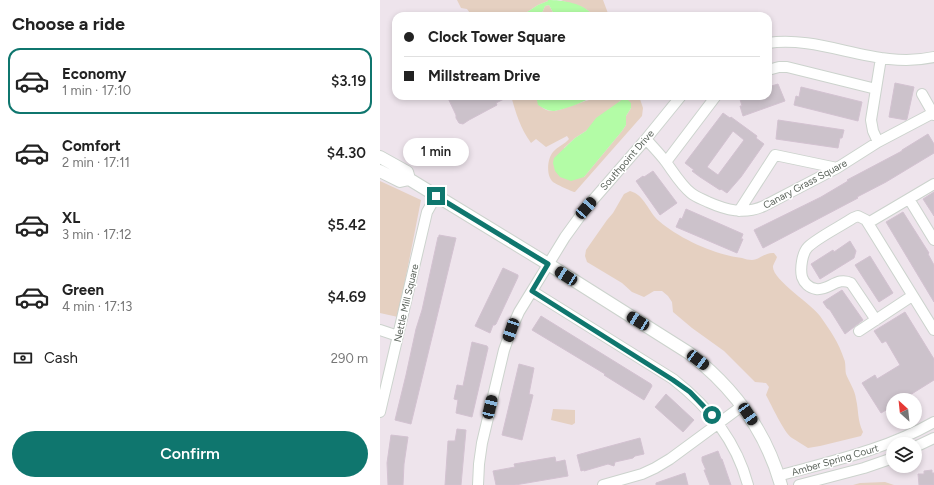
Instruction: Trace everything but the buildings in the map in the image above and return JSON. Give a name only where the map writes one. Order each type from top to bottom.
[{"type":"street","points":[[772,42],[806,43],[854,54],[909,61],[934,57]]},
{"type":"street","points":[[878,142],[873,131],[872,120],[881,58]]},
{"type":"street","points":[[772,69],[779,67],[797,68],[876,89]]},
{"type":"street","points":[[922,94],[933,114]]},
{"type":"street","name":"Southpoint Drive","points":[[478,485],[482,443],[504,350],[519,312],[564,237],[586,208],[678,100]]},
{"type":"street","points":[[666,162],[713,100]]},
{"type":"street","name":"Canary Grass Square","points":[[646,139],[692,194],[724,209],[751,211],[760,208],[837,168],[878,142],[933,114]]},
{"type":"street","points":[[739,211],[775,154],[837,168]]},
{"type":"street","points":[[380,157],[407,172],[409,179],[548,264],[707,367],[725,385],[754,423],[767,447],[780,480]]},
{"type":"street","points":[[380,171],[400,181],[409,179]]},
{"type":"street","points":[[868,223],[934,184]]},
{"type":"street","name":"Nettle Mill Square","points":[[380,412],[427,212],[436,196]]},
{"type":"street","points":[[909,199],[932,234]]},
{"type":"street","points":[[876,320],[851,283],[841,280],[821,289],[815,289],[806,284],[801,273],[805,251],[813,243],[858,216],[866,220],[934,330]]},
{"type":"street","points":[[532,291],[690,392],[705,407],[728,437],[738,456],[748,485]]},
{"type":"street","points":[[859,331],[912,296]]},
{"type":"street","points":[[380,330],[398,336]]},
{"type":"street","points":[[603,485],[642,474],[656,468],[742,406]]},
{"type":"street","points":[[922,444],[934,438],[931,424]]},
{"type":"street","name":"Amber Spring Court","points":[[780,480],[899,440],[931,424]]},
{"type":"street","name":"Amber Spring Court","points":[[799,485],[864,468],[886,460]]},
{"type":"shaded area","points":[[457,0],[548,0],[527,12],[469,12],[467,9],[461,8]]},
{"type":"shaded area","points":[[561,0],[603,0],[608,12],[590,12],[583,7]]},
{"type":"shaded area","points":[[548,1],[573,3],[585,8],[589,12],[553,12],[549,5],[545,6],[542,12],[527,12]]},
{"type":"shaded area","points":[[549,5],[553,12],[542,12],[545,6]]},
{"type":"shaded area","points":[[512,100],[537,100],[542,107],[551,111],[589,100],[640,100],[643,108],[642,116],[575,192],[553,182],[548,172],[549,159],[551,155],[569,139],[567,136],[546,147],[536,139],[531,143],[521,126]],"holes":[[[620,101],[631,103],[631,108],[626,116],[626,125],[622,131],[584,177],[564,148]]]},
{"type":"shaded area","points":[[537,100],[585,100],[553,111],[547,110],[538,105]]},
{"type":"shaded area","points":[[622,100],[628,100],[631,103],[631,108],[626,116],[626,125],[584,177],[571,181],[560,177],[555,171],[553,163],[554,158],[575,138],[586,131],[596,118]]},
{"type":"shaded area","points":[[380,181],[421,200],[398,317],[380,313]]},
{"type":"shaded area","points":[[630,191],[635,193],[643,200],[655,217],[667,228],[687,240],[709,250],[750,260],[755,260],[774,253],[777,257],[773,266],[774,271],[785,285],[816,311],[840,348],[845,361],[846,374],[853,389],[857,404],[863,432],[861,436],[808,448],[792,438],[782,425],[766,395],[769,387],[766,383],[755,382],[724,351],[673,312],[672,302],[668,296],[662,291],[654,291],[644,297],[632,292],[622,283],[587,262],[585,256],[586,250],[613,213],[624,194]]},
{"type":"shaded area","points":[[553,409],[575,410],[575,423],[572,425],[551,420]]},
{"type":"shaded area","points":[[885,482],[894,485],[853,485],[860,483]]},
{"type":"route","points":[[436,196],[548,264],[532,291],[673,380],[690,392],[712,415]]}]
